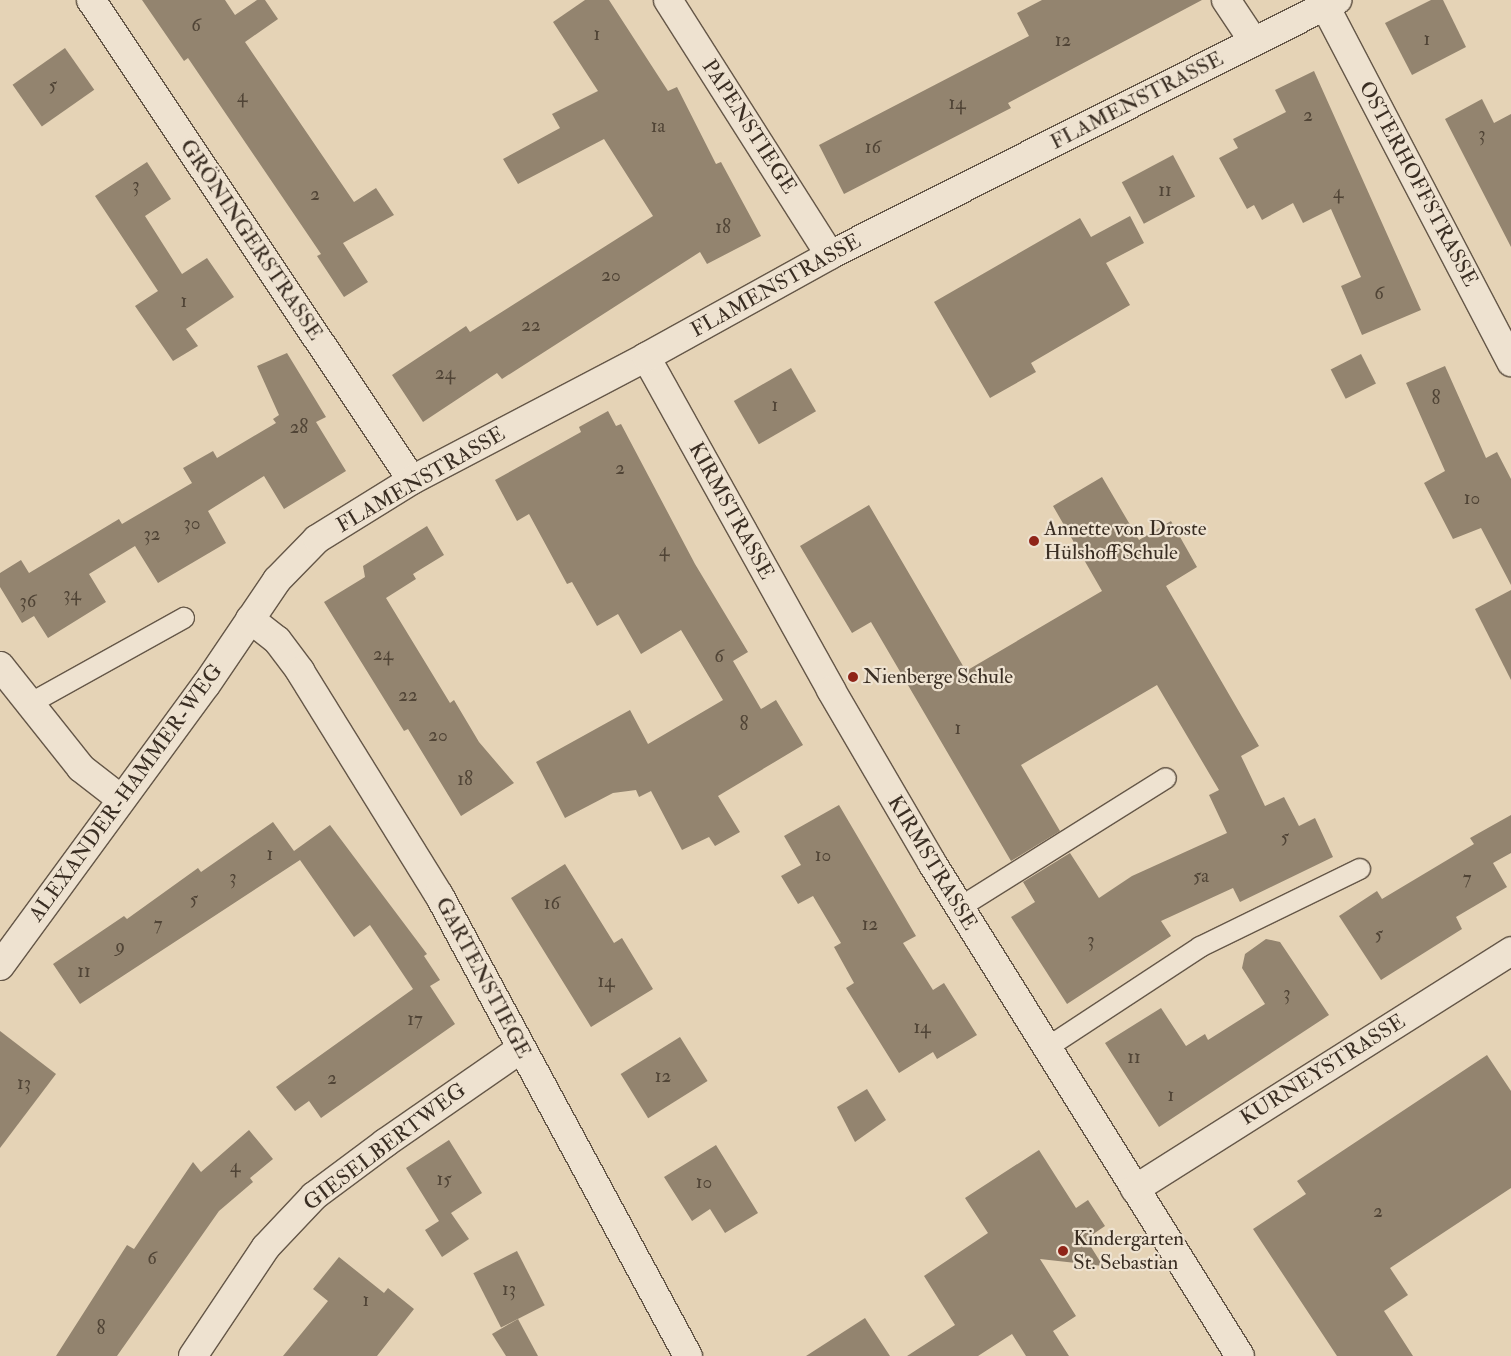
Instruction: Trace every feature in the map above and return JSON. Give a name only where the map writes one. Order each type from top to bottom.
[{"type":"street","name":"GRÖNINGERSTRASSE","points":[[91,0],[412,480]]},
{"type":"street","name":"PAPENSTIEGE","points":[[668,0],[830,255]]},
{"type":"street","points":[[1226,0],[1254,42]]},
{"type":"street","name":"FLAMENSTRASSE","points":[[250,619],[278,580],[311,545],[412,480],[646,357],[830,255],[1331,3]]},
{"type":"street","name":"OSTERHOFFSTRASSE","points":[[1331,3],[1511,362]]},
{"type":"street","name":"KIRMSTRASSE","points":[[646,357],[831,690],[959,908],[1045,1049],[1240,1356]]},
{"type":"street","name":"ALEXANDER-HAMMER-WEG","points":[[0,966],[250,619]]},
{"type":"street","name":"GARTENSTIEGE","points":[[250,619],[277,640],[300,671],[439,895],[688,1356]]},
{"type":"street","points":[[0,666],[81,768],[121,799]]},
{"type":"street","name":"KURNEYSTRASSE","points":[[1135,1190],[1511,951]]},
{"type":"street","name":"GIESELBERTWEG","points":[[193,1356],[266,1247],[314,1196],[385,1143],[521,1049]]},
{"type":"lane","points":[[31,703],[184,618]]},
{"type":"lane","points":[[959,908],[1166,778]]},
{"type":"lane","points":[[1045,1049],[1200,947],[1360,869]]},
{"type":"building","points":[[142,0],[225,0],[235,15],[257,0],[265,0],[278,19],[245,42],[354,202],[376,188],[394,215],[343,243],[368,282],[344,297],[317,256],[321,254],[188,58],[184,61]]},
{"type":"building","points":[[585,0],[609,0],[668,91],[677,87],[716,164],[721,162],[761,236],[707,264],[700,252],[502,379],[497,373],[423,422],[392,375],[466,326],[470,332],[653,216],[604,139],[518,184],[503,159],[560,128],[552,114],[598,91],[553,22]]},
{"type":"building","points":[[1042,0],[1202,0],[1008,103],[1011,108],[844,194],[819,145],[1029,36],[1017,13]]},
{"type":"building","points":[[1431,0],[1443,0],[1466,47],[1412,75],[1385,23]]},
{"type":"building","points":[[65,48],[94,90],[42,126],[13,85]]},
{"type":"building","points":[[1314,71],[1421,310],[1362,335],[1341,286],[1361,277],[1331,209],[1303,223],[1293,203],[1262,220],[1254,205],[1247,209],[1219,158],[1238,148],[1233,139],[1286,112],[1275,90]]},
{"type":"building","points":[[1482,99],[1494,123],[1511,114],[1511,247],[1445,119]]},
{"type":"building","points":[[1173,155],[1195,196],[1144,224],[1122,182]]},
{"type":"building","points":[[147,162],[171,199],[145,216],[182,274],[207,258],[234,297],[186,329],[198,346],[173,361],[135,306],[158,291],[95,196]]},
{"type":"building","points":[[1130,216],[1144,243],[1106,263],[1130,305],[1031,363],[1036,372],[990,398],[934,302],[1080,218],[1091,237]]},
{"type":"building","points":[[287,353],[326,417],[316,422],[346,471],[284,509],[264,476],[208,511],[226,543],[158,583],[135,546],[89,574],[106,602],[48,638],[34,616],[22,623],[0,587],[0,573],[21,560],[29,573],[119,519],[122,524],[192,483],[183,468],[213,451],[217,458],[276,423],[273,419],[279,415],[257,366]]},
{"type":"building","points":[[1361,354],[1376,383],[1346,399],[1331,369]]},
{"type":"building","points":[[1445,366],[1486,458],[1497,452],[1511,479],[1511,585],[1481,528],[1453,539],[1424,483],[1445,471],[1406,383]]},
{"type":"building","points":[[791,368],[816,411],[759,444],[734,401]]},
{"type":"building","points":[[608,411],[616,426],[621,424],[695,564],[748,652],[733,661],[761,709],[776,700],[803,745],[718,796],[740,832],[715,846],[709,837],[682,850],[651,791],[639,797],[636,790],[613,793],[565,818],[536,762],[630,710],[648,744],[723,700],[681,630],[641,654],[618,614],[597,626],[572,582],[567,584],[529,514],[517,521],[495,480],[581,432],[579,427]]},
{"type":"building","points":[[1102,477],[1139,540],[1171,521],[1197,567],[1166,586],[1259,746],[1241,756],[1265,806],[1284,797],[1299,826],[1315,818],[1333,857],[1240,902],[1233,888],[1161,921],[1171,936],[1067,1004],[1011,917],[1035,902],[1023,882],[1070,853],[1099,898],[1132,876],[1227,833],[1209,795],[1219,790],[1157,685],[1021,765],[1060,831],[1011,861],[871,622],[852,633],[800,546],[869,505],[966,671],[1102,591],[1053,506]]},
{"type":"building","points":[[427,526],[444,555],[413,574],[416,579],[386,598],[450,703],[454,700],[479,742],[514,783],[461,816],[408,729],[404,731],[324,602],[365,577],[363,566]]},
{"type":"building","points":[[1511,590],[1511,680],[1475,609]]},
{"type":"building","points":[[839,805],[916,936],[903,943],[933,990],[944,983],[977,1035],[937,1059],[933,1052],[899,1073],[846,988],[854,983],[834,947],[841,943],[813,896],[798,904],[781,876],[801,865],[784,836]]},
{"type":"building","points":[[1511,815],[1511,853],[1493,863],[1507,887],[1456,917],[1462,929],[1381,980],[1339,916],[1377,891],[1382,899],[1474,844],[1470,838]]},
{"type":"building","points":[[273,822],[294,851],[330,825],[427,954],[424,956],[440,980],[430,986],[455,1024],[321,1118],[309,1101],[295,1111],[276,1087],[413,989],[370,925],[354,937],[300,860],[80,1004],[53,964],[124,916],[127,919],[198,868],[201,872]]},
{"type":"building","points":[[565,864],[614,943],[622,938],[653,989],[591,1027],[511,898]]},
{"type":"building","points":[[1266,939],[1280,942],[1329,1015],[1159,1127],[1105,1043],[1161,1008],[1186,1046],[1205,1034],[1208,1040],[1265,1004],[1242,968],[1245,954]]},
{"type":"building","points":[[0,1031],[56,1074],[0,1148]]},
{"type":"building","points":[[680,1037],[708,1081],[648,1118],[621,1074]]},
{"type":"building","points":[[1487,1055],[1511,1091],[1511,1188],[1390,1268],[1408,1295],[1384,1311],[1413,1356],[1337,1356],[1253,1229],[1306,1194],[1297,1181]]},
{"type":"building","points":[[867,1089],[886,1120],[855,1142],[837,1107]]},
{"type":"building","points":[[249,1130],[273,1159],[250,1178],[253,1182],[219,1211],[117,1356],[56,1356],[127,1245],[134,1249],[193,1162],[201,1172]]},
{"type":"building","points":[[449,1140],[482,1193],[451,1213],[469,1239],[442,1257],[425,1230],[439,1221],[406,1168]]},
{"type":"building","points":[[716,1145],[758,1213],[725,1233],[710,1209],[692,1221],[664,1177]]},
{"type":"building","name":"Kindergarten St. Sebastian","points":[[1039,1150],[1076,1208],[1088,1200],[1105,1226],[1086,1239],[1103,1266],[1040,1259],[1076,1316],[1053,1331],[1069,1356],[1026,1356],[1012,1334],[978,1356],[907,1356],[955,1325],[924,1276],[988,1233],[965,1198]]},
{"type":"building","points":[[517,1251],[545,1305],[501,1328],[473,1273]]},
{"type":"building","points":[[339,1257],[384,1293],[388,1288],[414,1309],[377,1356],[283,1356],[328,1301],[313,1289]]},
{"type":"building","points":[[865,1318],[890,1356],[806,1356]]},
{"type":"building","points":[[518,1319],[538,1356],[506,1356],[492,1334]]},
{"type":"place","name":"Annette von Droste Hülshoff Schule","points":[[1034,541]]},
{"type":"place","name":"Nienberge Schule","points":[[853,677]]},
{"type":"place","name":"Kindergarten St. Sebastian","points":[[1063,1251]]}]
